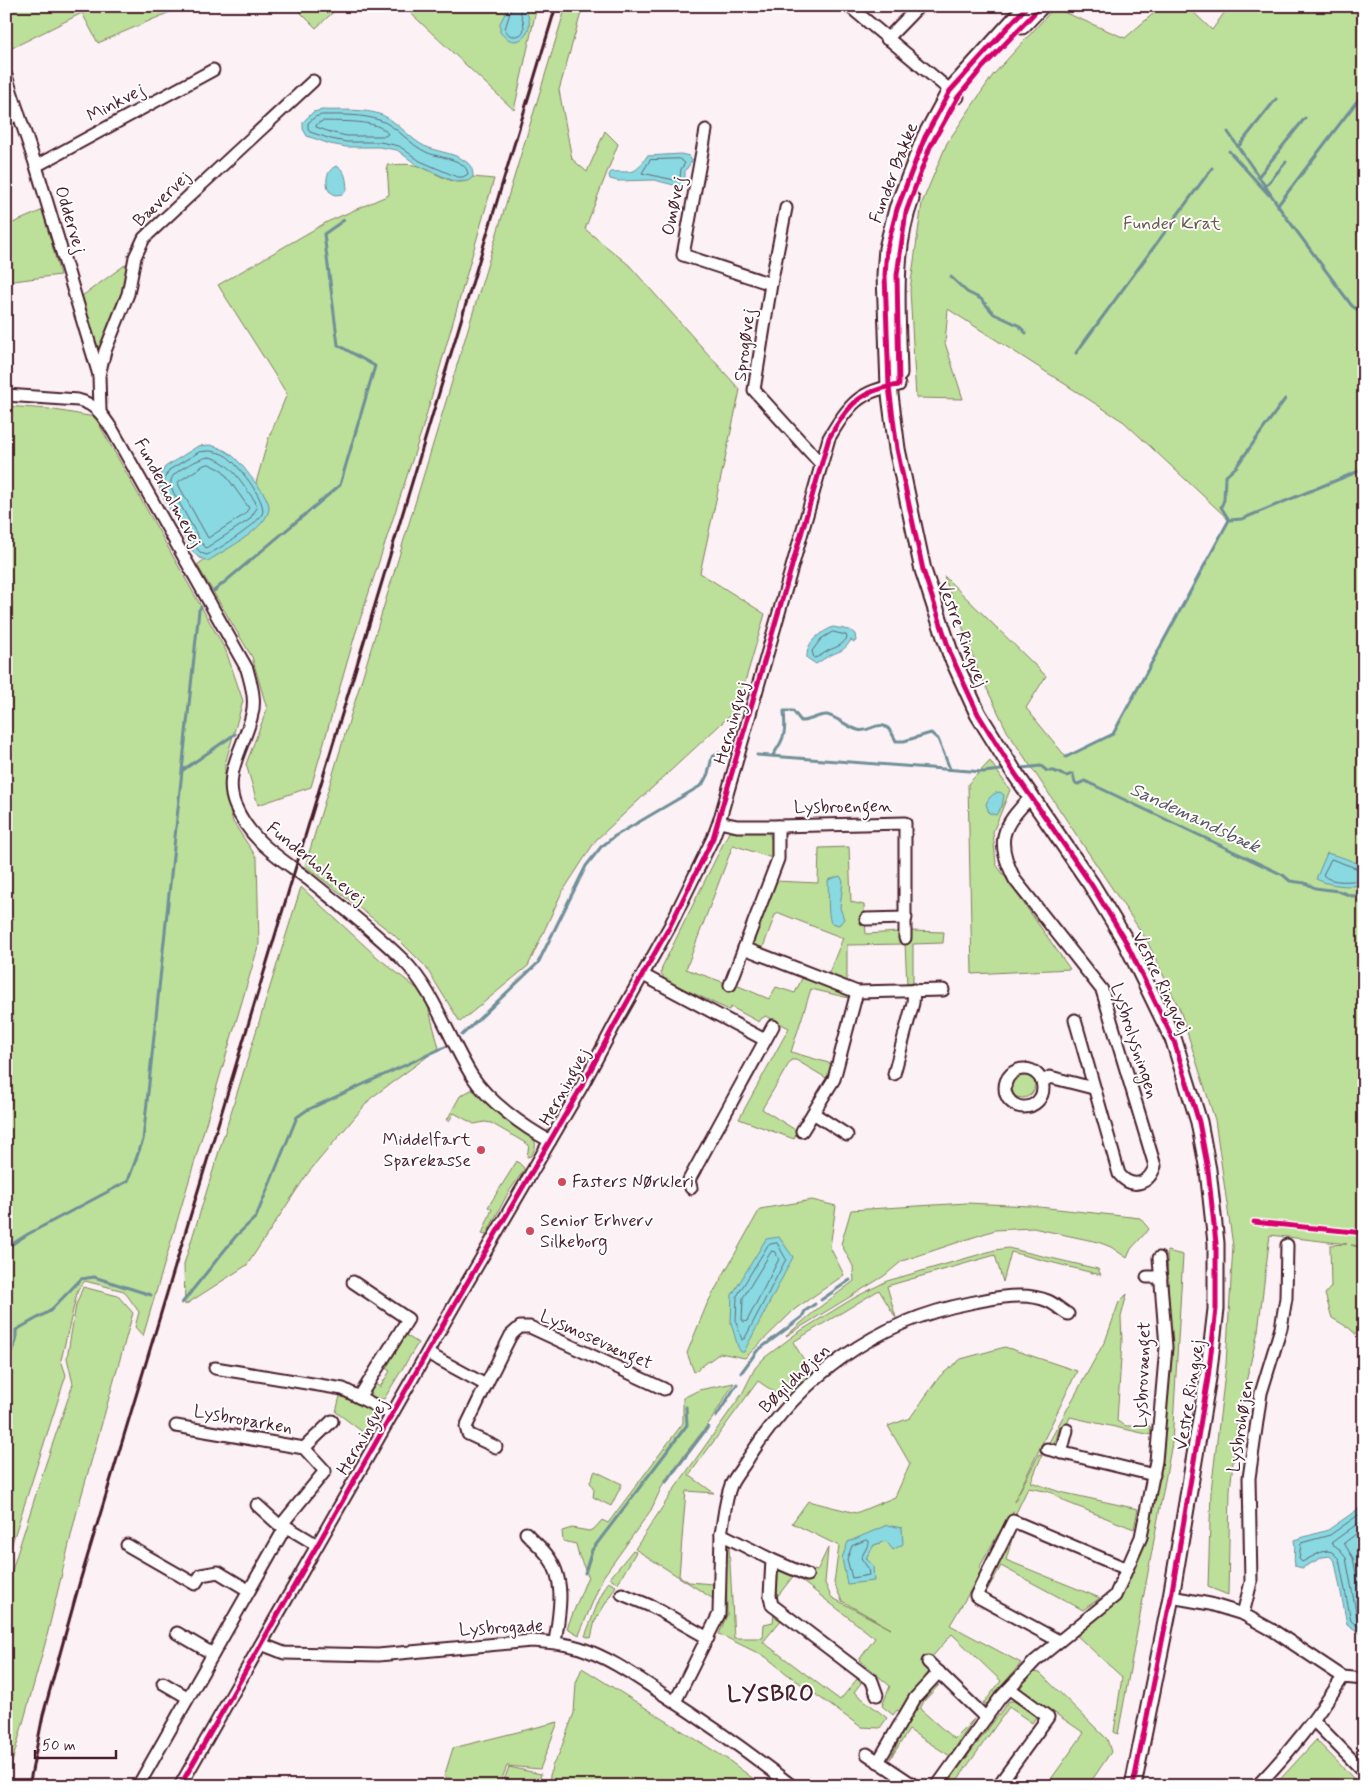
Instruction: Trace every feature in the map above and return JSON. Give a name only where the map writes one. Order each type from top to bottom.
[{"type":"main road","name":"Funder Bakke","points":[[894,386],[897,275],[906,212],[930,147],[954,94],[1027,6]]},
{"type":"main road","name":"Funder Bakke","points":[[954,94],[983,67],[1041,6]]},
{"type":"main road","name":"Vestre Ringvej","points":[[894,386],[907,450],[911,513],[923,570],[951,655],[978,714],[1126,940],[1174,1041],[1199,1122],[1208,1170],[1216,1243],[1216,1309],[1208,1378],[1171,1597],[1133,1786]]},
{"type":"street","points":[[849,6],[954,94]]},
{"type":"street","points":[[887,39],[919,6]]},
{"type":"street","name":"Minkvej","points":[[36,166],[213,70]]},
{"type":"street","name":"Oddervej","points":[[6,76],[36,166],[98,375]]},
{"type":"street","name":"Bævervej","points":[[100,411],[98,375],[105,351],[128,294],[135,257],[144,238],[313,81]]},
{"type":"street","points":[[6,121],[18,112]]},
{"type":"street","name":"Omøvej","points":[[706,130],[683,255],[772,284]]},
{"type":"street","name":"Sprogøvej","points":[[786,208],[754,390],[821,464]]},
{"type":"street","name":"Herningvej","points":[[180,1786],[550,1141],[670,926],[714,838],[830,438],[840,419],[852,404],[876,389],[894,386]]},
{"type":"street","name":"Funderholmevej","points":[[6,396],[78,400],[86,402],[100,411],[114,431],[247,670],[253,691],[252,713],[234,765],[232,784],[234,803],[244,823],[266,848],[307,879],[403,960],[424,986],[473,1077],[484,1092],[527,1127],[550,1141]]},
{"type":"street","name":"Lysbrolysningen","points":[[1031,797],[1014,814],[1005,830],[1002,847],[1006,864],[1015,880],[1102,990],[1155,1166],[1152,1174],[1146,1181],[1134,1184],[1124,1181],[1119,1174],[1075,1020]]},
{"type":"street","name":"Lysbroengen","points":[[719,822],[737,826],[905,823],[905,938]]},
{"type":"street","name":"Lysbroengen","points":[[730,985],[778,859],[778,826]]},
{"type":"street","points":[[866,919],[906,918]]},
{"type":"street","points":[[744,948],[857,992],[943,990]]},
{"type":"street","points":[[643,975],[765,1040]]},
{"type":"street","points":[[894,1074],[913,1003],[914,990]]},
{"type":"street","points":[[802,1132],[834,1079],[857,992]]},
{"type":"street","points":[[691,1188],[689,1180],[774,1026]]},
{"type":"street","points":[[1042,1082],[1050,1077],[1093,1088]]},
{"type":"street","points":[[812,1114],[847,1135]]},
{"type":"street","name":"Lysbrohøjen","points":[[1243,1614],[1251,1582],[1249,1478],[1261,1393],[1281,1328],[1286,1298],[1287,1245]]},
{"type":"street","name":"Lysbrovænget","points":[[937,1786],[986,1718],[1035,1661],[1115,1596],[1141,1537],[1154,1475],[1166,1347],[1159,1258]]},
{"type":"street","points":[[1147,1277],[1161,1277]]},
{"type":"street","name":"Herningvej","points":[[353,1282],[408,1319],[360,1396]]},
{"type":"street","name":"Bøgildhøjen","points":[[675,1702],[719,1614],[721,1534],[731,1485],[765,1433],[795,1399],[826,1369],[863,1343],[902,1323],[950,1307],[996,1298],[1031,1297],[1048,1302],[1068,1314]]},
{"type":"street","name":"Lysmosevænget","points":[[496,1447],[468,1434],[466,1427],[511,1335],[520,1327],[530,1328],[664,1389]]},
{"type":"street","points":[[427,1353],[486,1385]]},
{"type":"street","name":"Herningvej","points":[[215,1368],[344,1389],[392,1414]]},
{"type":"street","name":"Lysbroparken","points":[[304,1448],[332,1421]]},
{"type":"street","name":"Lysbroparken","points":[[141,1784],[187,1697],[213,1654],[284,1525],[325,1471],[304,1448],[176,1426]]},
{"type":"street","points":[[1061,1453],[1067,1430]]},
{"type":"street","points":[[1047,1450],[1154,1475]]},
{"type":"street","points":[[257,1505],[278,1524],[284,1525],[317,1545]]},
{"type":"street","points":[[1059,1642],[976,1596],[1013,1521],[1127,1569]]},
{"type":"street","points":[[526,1533],[548,1556],[560,1584],[561,1602],[554,1642]]},
{"type":"street","points":[[721,1534],[772,1560],[807,1575]]},
{"type":"street","points":[[128,1545],[195,1584],[202,1575],[218,1572],[248,1590]]},
{"type":"street","points":[[772,1560],[770,1596],[772,1605],[872,1681],[876,1695]]},
{"type":"street","points":[[622,1594],[653,1607],[708,1638]]},
{"type":"street","points":[[1171,1597],[1210,1604],[1243,1614],[1274,1630],[1343,1677],[1364,1679]]},
{"type":"street","points":[[177,1633],[213,1654]]},
{"type":"street","name":"Lysbrogade","points":[[261,1644],[284,1653],[378,1655],[531,1641],[554,1642],[578,1647],[611,1661],[675,1702],[753,1756],[792,1786]]},
{"type":"street","points":[[928,1662],[986,1718]]},
{"type":"street","points":[[878,1762],[915,1698],[938,1672]]},
{"type":"street","points":[[1257,1786],[1285,1757],[1314,1722],[1343,1677]]},
{"type":"street","points":[[163,1683],[187,1697]]},
{"type":"street","points":[[998,1786],[1048,1717],[1010,1688]]},
{"type":"street","points":[[1314,1722],[1364,1772]]},
{"type":"street","points":[[866,1754],[912,1784]]},
{"type":"green space","points":[[6,6],[184,6],[98,43],[82,13],[6,51]]},
{"type":"green space","points":[[294,6],[340,6],[316,28]]},
{"type":"green space","points":[[403,6],[537,6],[514,110]]},
{"type":"green space","points":[[566,6],[583,6],[559,90],[572,159],[587,172],[605,131],[618,144],[585,229],[629,265],[740,390],[700,573],[765,614],[737,709],[596,840],[561,894],[528,966],[460,1022],[425,966],[393,934],[305,866]]},
{"type":"green space","name":"Funder Krat","points":[[1162,6],[1187,6],[1212,30],[1229,6],[1364,6],[1364,1246],[1351,1245],[1364,1249],[1364,1342],[1349,1328],[1332,1318],[1325,1294],[1331,1287],[1330,1245],[1347,1244],[1270,1235],[1258,1331],[1238,1416],[1230,1490],[1228,1595],[1208,1587],[1211,1491],[1226,1365],[1233,1246],[1215,1120],[1180,1010],[1146,939],[1007,731],[978,670],[944,576],[1046,676],[1026,708],[1066,757],[1113,734],[1229,520],[1124,422],[948,309],[945,343],[963,399],[916,398],[910,290],[922,203],[947,143],[993,75],[1054,8],[1125,38]]},
{"type":"green space","points":[[387,165],[415,165],[446,179],[460,182],[467,181],[473,177],[494,179],[422,430],[355,635],[311,787],[258,805],[246,764],[267,709],[252,657],[197,565],[267,514],[254,490],[268,440],[287,394],[218,285],[327,222],[389,195]]},
{"type":"green space","points":[[43,210],[60,275],[6,282],[6,226]]},
{"type":"green space","points":[[129,262],[118,306],[98,351],[82,296]]},
{"type":"green space","points":[[6,406],[49,409],[95,417],[226,651],[243,701],[225,764],[225,791],[233,822],[257,858],[259,944],[143,1336],[135,1327],[139,1312],[124,1291],[85,1281],[78,1289],[61,1360],[66,1375],[6,1562]]},
{"type":"green space","points":[[990,761],[1010,790],[993,832],[996,864],[1070,969],[972,974],[968,784]]},
{"type":"green space","points":[[767,831],[772,840],[772,858],[733,845],[686,969],[734,986],[736,985],[769,999],[776,987],[795,993],[803,976],[846,994],[849,998],[811,989],[791,1052],[832,1064],[828,1079],[796,1060],[791,1060],[762,1109],[797,1131],[794,1139],[739,1119],[789,1028],[766,1016],[759,1022],[731,1007],[729,1010],[665,980],[661,973],[662,967],[729,832]]},
{"type":"green space","points":[[849,847],[851,902],[864,905],[866,934],[899,932],[900,940],[910,931],[944,932],[943,943],[913,944],[913,985],[907,984],[905,944],[847,945],[847,984],[828,975],[843,938],[779,913],[775,915],[762,950],[756,947],[752,941],[775,881],[818,883],[819,848]]},
{"type":"green space","points":[[301,887],[377,957],[425,995],[439,1048],[371,1098],[308,1173],[247,1265],[185,1305],[184,1264]]},
{"type":"green space","points":[[1022,1072],[1031,1076],[1035,1085],[1031,1094],[1022,1098],[1013,1094],[1009,1085],[1013,1076]]},
{"type":"green space","points":[[471,1090],[479,1092],[532,1137],[535,1149],[531,1156],[527,1157],[529,1145],[491,1123],[474,1124],[454,1113],[449,1121],[447,1120],[460,1096]]},
{"type":"green space","points":[[517,1161],[524,1170],[508,1193],[486,1235],[482,1234],[492,1209],[488,1207]]},
{"type":"green space","points":[[812,1200],[836,1206],[830,1247],[844,1275],[795,1309],[745,1358],[720,1353],[694,1372],[687,1353],[707,1304],[760,1209]]},
{"type":"green space","points":[[967,1203],[1030,1206],[1140,1218],[1149,1229],[1131,1249],[1127,1258],[1111,1247],[1098,1242],[1033,1228],[995,1230],[902,1261],[884,1276],[786,1336],[854,1281],[853,1266],[841,1244],[851,1210]]},
{"type":"green space","points":[[1008,1248],[1098,1269],[1101,1275],[1011,1252],[1003,1282],[995,1255],[887,1286],[896,1318],[879,1290],[793,1342],[812,1373],[786,1400],[758,1381],[689,1475],[714,1493],[686,1491],[679,1576],[689,1582],[713,1584],[715,1600],[635,1549],[673,1491],[742,1394],[755,1368],[764,1358],[797,1333],[854,1298],[887,1281]]},
{"type":"green space","points":[[1167,1251],[1183,1255],[1172,1443],[1118,1734],[1114,1732],[1122,1677],[1075,1634],[1120,1599],[1146,1537],[1162,1455],[1170,1347]]},
{"type":"green space","points":[[83,1287],[118,1296],[133,1313],[76,1515],[45,1644],[6,1784],[6,1589],[73,1384],[67,1358],[76,1305]]},
{"type":"green space","points":[[1127,1294],[1121,1317],[1122,1342],[1117,1421],[1126,1426],[1150,1426],[1151,1435],[1070,1417],[1066,1427],[1060,1426],[1056,1440],[1051,1445],[1048,1444],[1106,1339],[1119,1302]]},
{"type":"green space","points":[[404,1334],[418,1343],[384,1399],[374,1399],[371,1388],[375,1384],[380,1387],[390,1371],[384,1367]]},
{"type":"green space","points":[[1005,1347],[1077,1371],[1014,1502],[1039,1454],[1042,1455],[1031,1482],[1060,1492],[1138,1509],[1134,1529],[1066,1502],[1051,1492],[1028,1488],[1016,1513],[1013,1512],[1001,1534],[998,1534],[979,1568],[982,1571],[950,1625],[1021,1663],[987,1704],[983,1704],[1001,1681],[952,1634],[925,1665],[929,1672],[910,1696],[902,1713],[897,1710],[893,1715],[882,1706],[890,1686],[859,1660],[875,1638],[794,1575],[777,1597],[777,1574],[780,1571],[789,1572],[809,1580],[814,1570],[817,1571],[828,1548],[825,1583],[831,1597],[891,1629],[842,1601],[834,1583],[839,1546],[792,1523],[808,1501],[856,1513],[895,1497],[910,1464],[888,1426],[910,1418],[940,1376],[961,1359]],"holes":[[[902,1528],[886,1541],[874,1545],[866,1558],[848,1542]]]},
{"type":"green space","points":[[734,1383],[712,1419],[665,1480],[651,1510],[603,1577],[579,1635],[567,1628],[588,1576],[576,1544],[563,1541],[562,1531],[572,1528],[589,1531],[594,1529],[602,1520],[608,1523],[683,1423],[683,1398],[699,1390]]},
{"type":"green space","points":[[340,1396],[372,1411],[372,1416],[364,1433],[336,1412]]},
{"type":"green space","points":[[595,1471],[622,1484],[611,1506],[593,1497],[594,1490],[590,1482]]},
{"type":"green space","points":[[1014,1532],[1006,1560],[1100,1598],[1083,1610],[1001,1566],[985,1594],[983,1592]]},
{"type":"green space","points":[[729,1546],[734,1638],[763,1638],[764,1624],[773,1622],[774,1612],[782,1619],[763,1642],[840,1700],[857,1679],[861,1683],[854,1692],[887,1718],[880,1728],[861,1727],[766,1657],[719,1634],[727,1615],[726,1556],[727,1547]]},
{"type":"green space","points":[[633,1550],[636,1552],[618,1583],[610,1578]]},
{"type":"green space","points":[[608,1582],[616,1586],[595,1621],[591,1638],[585,1636],[599,1600]]},
{"type":"green space","points":[[582,1668],[727,1759],[763,1786],[548,1786],[552,1766],[559,1754],[574,1713],[576,1683]]},
{"type":"green space","points":[[1034,1672],[1040,1673],[1107,1739],[1111,1752],[1088,1786],[1046,1786],[1084,1733],[1021,1690],[1021,1684]]},
{"type":"green space","points":[[939,1685],[924,1701],[920,1709],[954,1739],[974,1719],[950,1756],[909,1730],[890,1759],[918,1706],[932,1688]]},
{"type":"green space","points":[[1009,1701],[1014,1701],[1036,1717],[1032,1723],[1009,1707],[953,1786],[945,1786]]},
{"type":"green space","points":[[558,1722],[540,1769],[507,1766],[501,1781],[507,1786],[481,1786],[444,1777],[453,1748]]},
{"type":"green space","points":[[1316,1740],[1361,1786],[1274,1786]]},
{"type":"green space","points":[[509,1767],[541,1774],[538,1786],[511,1786],[504,1780]]},
{"type":"water","points":[[509,6],[522,6],[527,14],[528,29],[520,40],[507,39],[500,32],[500,23]]},
{"type":"water","points":[[322,110],[360,111],[382,115],[424,146],[465,161],[471,167],[473,177],[468,181],[456,182],[417,165],[397,150],[379,147],[346,147],[307,136],[303,129],[303,122],[313,112]]},
{"type":"water","points":[[681,154],[689,156],[692,161],[685,171],[685,180],[682,185],[678,186],[654,180],[618,181],[610,179],[609,175],[611,172],[636,170],[647,156]]},
{"type":"water","points":[[336,166],[344,172],[347,189],[343,194],[335,195],[329,191],[327,180],[328,173]]},
{"type":"water","points":[[210,445],[229,453],[238,461],[262,490],[269,506],[268,514],[255,530],[208,561],[198,557],[191,549],[160,491],[159,478],[165,467],[198,446]]},
{"type":"water","points":[[833,627],[850,630],[855,634],[856,641],[851,640],[843,650],[816,664],[807,658],[811,642],[823,632]]},
{"type":"water","points":[[1000,792],[1004,795],[1002,806],[996,815],[989,813],[987,802],[993,794]]},
{"type":"water","points":[[1327,853],[1364,866],[1364,885],[1339,885],[1316,879]]},
{"type":"water","points":[[840,876],[843,881],[840,908],[844,919],[839,925],[831,923],[830,919],[828,880]]},
{"type":"water","points":[[779,1237],[793,1257],[744,1352],[741,1352],[731,1323],[732,1295],[766,1239]]},
{"type":"water","points":[[1364,1505],[1364,1636],[1347,1624],[1335,1562],[1330,1556],[1323,1557],[1302,1568],[1295,1566],[1294,1540],[1328,1530]]},
{"type":"water","points":[[887,1525],[902,1528],[903,1544],[893,1550],[886,1541],[874,1545],[866,1558],[873,1566],[874,1581],[847,1584],[842,1558],[848,1542]]},
{"type":"water","points":[[423,1782],[440,1782],[462,1786],[399,1786]]},
{"type":"waterway","points":[[1228,132],[1278,205],[1364,92]]},
{"type":"waterway","points":[[1238,147],[1276,99]]},
{"type":"waterway","points":[[1258,177],[1305,118]]},
{"type":"waterway","points":[[1229,151],[1269,195]]},
{"type":"waterway","points":[[1265,187],[1286,162]]},
{"type":"waterway","points":[[1076,353],[1212,168]]},
{"type":"waterway","points":[[1278,206],[1352,306],[1364,314]]},
{"type":"waterway","points":[[214,591],[340,485],[375,366],[338,345],[324,234],[344,220]]},
{"type":"waterway","points":[[951,277],[967,292],[981,299],[994,314],[1018,325],[1026,333]]},
{"type":"waterway","points":[[1229,520],[1221,507],[1224,500],[1225,477],[1236,467],[1285,399]]},
{"type":"waterway","points":[[1066,757],[1113,734],[1229,520],[1242,519],[1364,469]]},
{"type":"waterway","points":[[6,1248],[28,1234],[128,1181],[143,1140],[199,610],[201,607]]},
{"type":"waterway","points":[[773,755],[784,735],[784,711],[793,711],[801,721],[827,715],[862,731],[880,725],[884,726],[890,730],[896,741],[904,741],[931,733],[938,739],[950,769]]},
{"type":"waterway","points":[[183,770],[235,734]]},
{"type":"waterway","points":[[462,1035],[538,963],[586,866],[601,847],[615,836],[702,785],[708,774],[712,757],[719,753]]},
{"type":"waterway","points":[[757,755],[983,772],[1001,770]]},
{"type":"waterway","name":"Sandemandsbæk","points":[[1022,768],[1041,766],[1047,771],[1054,771],[1066,776],[1073,774],[1075,783],[1078,784],[1085,781],[1283,875],[1290,881],[1305,883],[1315,888],[1338,891],[1352,896],[1364,895]]},
{"type":"waterway","points":[[182,1303],[236,1236],[256,1217],[297,1117],[307,1110],[447,1046]]},
{"type":"waterway","points":[[6,1364],[16,1341],[16,1330],[50,1311],[81,1279],[94,1277],[151,1295]]},
{"type":"waterway","points":[[821,1300],[850,1280]]},
{"type":"waterway","points":[[741,1373],[757,1351],[802,1317],[805,1311],[815,1304]]},
{"type":"waterway","points":[[716,1417],[737,1384]]},
{"type":"waterway","points":[[585,1573],[592,1550],[687,1425],[686,1407]]},
{"type":"waterway","points":[[666,1482],[708,1427]]},
{"type":"railway","points":[[29,1786],[43,1715],[80,1581],[556,6]]},
{"type":"cycle path","points":[[1027,6],[950,91],[925,137],[897,209],[887,248],[885,275],[889,387],[897,449],[923,570],[951,655],[978,714],[1014,772],[1091,884],[1125,940],[1174,1041],[1199,1122],[1208,1170],[1216,1243],[1216,1309],[1208,1378],[1171,1597],[1133,1786]]},
{"type":"cycle path","points":[[180,1786],[460,1295],[582,1086],[670,926],[713,838],[829,438],[842,416],[856,401],[874,391],[899,385],[897,275],[906,212],[930,147],[958,97],[983,67],[1041,6]]},
{"type":"cycle path","points":[[1254,1222],[1364,1233]]},
{"type":"place","name":"Middelfart Sparekasse","points":[[481,1150]]},
{"type":"place","name":"Fasters Nørkleri","points":[[562,1182]]},
{"type":"place","name":"Senior Erhverv Silkeborg","points":[[530,1231]]},
{"type":"district","name":"LYSBRO","points":[[771,1695]]}]
